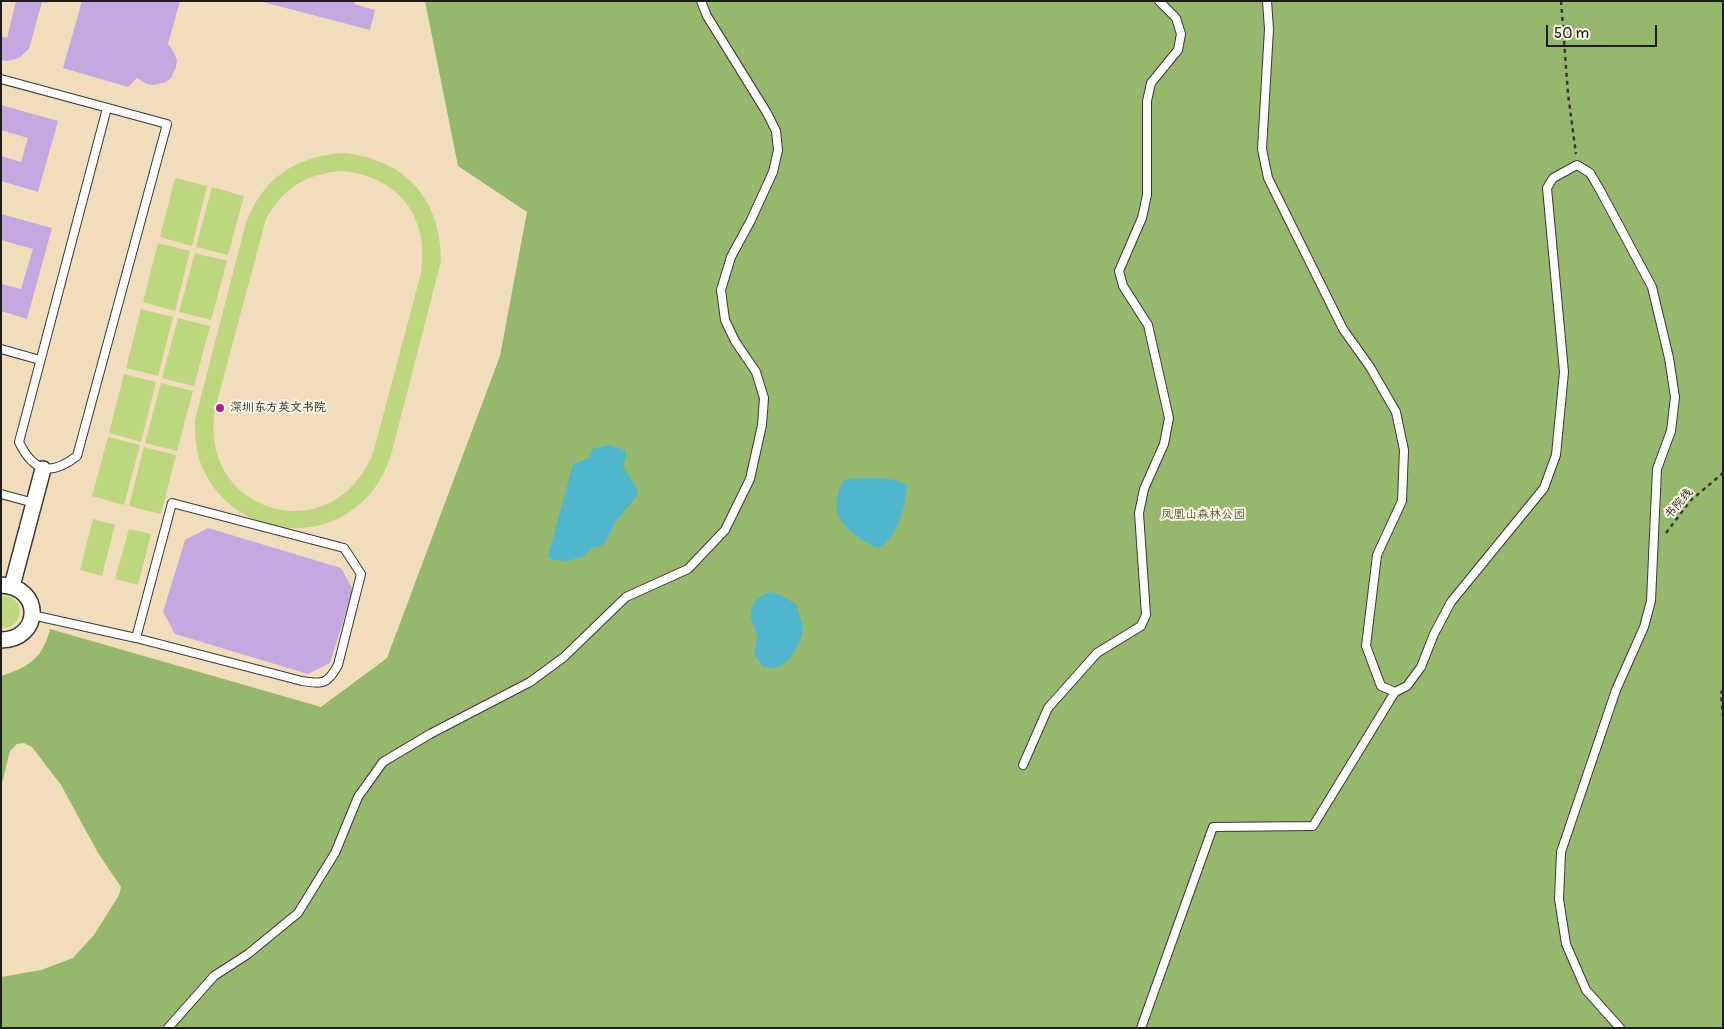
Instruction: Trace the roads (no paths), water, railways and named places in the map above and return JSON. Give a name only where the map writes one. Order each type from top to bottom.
[{"type":"street","points":[[1,640],[14,639],[26,630],[32,615],[32,606],[23,591],[7,585],[43,469]]},
{"type":"lane","points":[[168,1028],[214,976],[248,954],[298,913],[334,853],[358,797],[383,762],[430,734],[530,682],[564,657],[626,597],[688,569],[725,530],[750,479],[762,425],[764,398],[756,372],[734,341],[725,320],[721,290],[731,257],[751,220],[773,172],[778,150],[776,131],[767,113],[707,16],[701,1]]},
{"type":"lane","points":[[1023,764],[1048,708],[1097,653],[1141,626],[1146,615],[1139,513],[1144,489],[1164,444],[1169,418],[1148,325],[1123,286],[1119,271],[1142,218],[1147,195],[1147,101],[1151,84],[1178,50],[1181,34],[1176,18],[1159,1]]},
{"type":"lane","points":[[1267,1],[1269,29],[1262,149],[1268,178],[1343,329],[1370,367],[1396,412],[1404,450],[1402,501],[1376,555],[1366,646],[1381,686],[1395,692]]},
{"type":"lane","points":[[1,79],[167,124],[77,456],[58,468],[43,469],[31,462],[19,442],[107,108]]},
{"type":"lane","points":[[1141,1028],[1213,827],[1313,826],[1395,692],[1407,686],[1421,667],[1434,634],[1451,602],[1544,488],[1556,455],[1564,372],[1547,188],[1553,178],[1577,165],[1590,174],[1600,190],[1652,287],[1669,358],[1675,397],[1671,432],[1657,469],[1651,601],[1644,628],[1616,690],[1561,852],[1559,900],[1566,944],[1586,990],[1620,1028]]},
{"type":"lane","points":[[1,349],[40,360]]},
{"type":"lane","points":[[1,494],[34,503]]},
{"type":"lane","points":[[32,615],[136,638],[320,684],[331,678],[338,665],[361,574],[344,548],[172,503],[136,638]]},
{"type":"water","points":[[609,445],[625,450],[626,456],[623,467],[638,490],[637,496],[616,521],[606,541],[601,546],[592,548],[582,557],[567,561],[550,559],[548,556],[573,464],[589,458],[592,449]]},
{"type":"water","points":[[847,479],[888,479],[896,480],[907,486],[900,520],[892,536],[879,548],[867,543],[854,534],[839,517],[836,507],[837,500],[840,486]]},
{"type":"water","points":[[771,592],[796,604],[803,627],[802,635],[793,654],[785,663],[776,668],[763,667],[754,655],[757,636],[751,613],[756,601],[763,595]]},
{"type":"place","name":"深圳东方英文书院","points":[[220,408]]},
{"type":"park label","name":"凤凰山森林公园","points":[[1203,515]]}]
